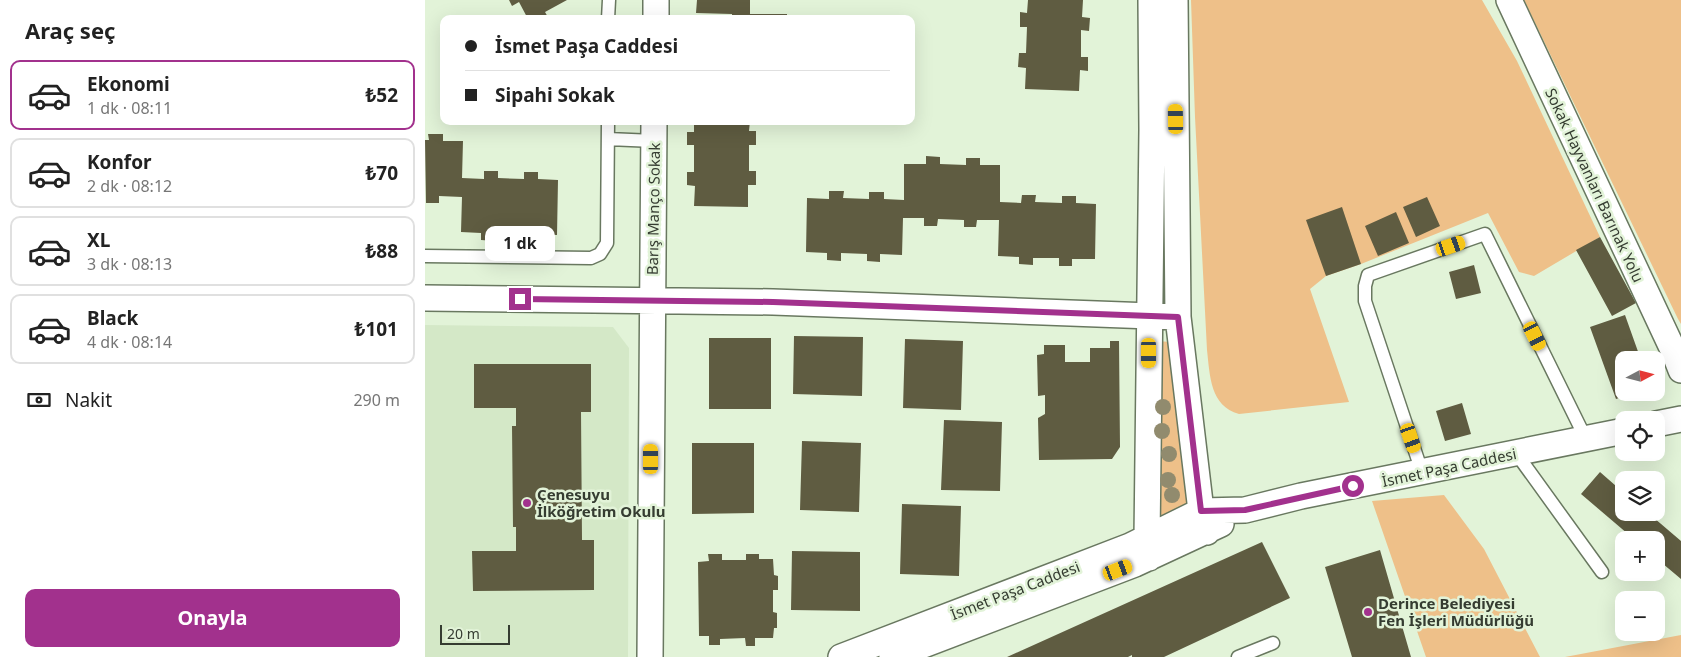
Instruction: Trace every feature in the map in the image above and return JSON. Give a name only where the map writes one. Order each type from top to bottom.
[{"type":"street","points":[[656,0],[656,15]]},
{"type":"street","points":[[1148,548],[1152,130],[1151,0]]},
{"type":"street","points":[[1175,0],[1178,317],[1204,522]]},
{"type":"street","name":"Sokak Hayvanları Barınak Yolu","points":[[1509,0],[1681,370]]},
{"type":"street","name":"Barış Manço Sokak","points":[[650,657],[654,131]]},
{"type":"street","points":[[425,298],[773,302],[1178,317]]},
{"type":"street","points":[[1665,422],[1681,419]]},
{"type":"street","name":"İsmet Paşa Caddesi","points":[[892,657],[1148,548],[1204,522],[1301,496],[1615,433]]},
{"type":"street","name":"İsmet Paşa Caddesi","points":[[841,657],[1120,550],[1148,548]]},
{"type":"lane","points":[[608,15],[609,0]]},
{"type":"lane","points":[[425,256],[591,258],[600,254],[607,243],[608,125]]},
{"type":"lane","points":[[607,139],[654,131]]},
{"type":"lane","points":[[1422,472],[1365,301],[1365,286],[1368,276],[1485,234],[1586,439]]},
{"type":"lane","points":[[1516,453],[1602,572]]},
{"type":"lane","points":[[1238,657],[1273,644]]},
{"type":"shaded area","points":[[1191,0],[1482,0],[1517,61],[1600,237],[1534,276],[1519,272],[1488,213],[1361,264],[1326,276],[1310,289],[1349,402],[1239,414],[1229,410],[1222,404],[1213,389],[1207,350]]},
{"type":"shaded area","points":[[1524,0],[1681,0],[1681,324],[1678,319]]},
{"type":"shaded area","name":"Çenesuyu İlköğretim Okulu","points":[[425,325],[613,327],[629,348],[628,657],[425,657]]},
{"type":"shaded area","points":[[1158,341],[1170,342],[1192,505],[1157,518]]},
{"type":"shaded area","points":[[1444,495],[1484,549],[1540,657],[1426,657],[1372,501]]},
{"type":"shaded area","points":[[1681,635],[1681,657],[1565,657],[1649,641],[1665,641],[1665,638]]},
{"type":"building","points":[[509,0],[567,0],[545,12],[547,15],[526,15],[519,2],[512,6]]},
{"type":"building","points":[[697,0],[750,0],[750,14],[787,15],[732,15],[696,13]]},
{"type":"building","points":[[1028,0],[1083,0],[1082,17],[1090,18],[1089,31],[1081,30],[1081,57],[1088,57],[1088,71],[1080,70],[1079,91],[1025,89],[1026,68],[1018,67],[1019,53],[1026,53],[1027,27],[1020,27],[1020,12],[1027,13]]},
{"type":"building","points":[[694,125],[750,125],[749,131],[756,131],[756,145],[749,145],[749,171],[756,171],[756,185],[748,185],[748,207],[694,206],[695,186],[687,185],[687,172],[694,172],[694,145],[687,145],[687,132],[694,132]]},
{"type":"building","points":[[428,134],[443,134],[443,141],[463,141],[462,178],[484,179],[484,171],[498,171],[498,178],[524,179],[524,172],[538,172],[538,179],[558,180],[557,235],[535,234],[534,242],[521,242],[521,234],[495,234],[495,241],[481,240],[481,233],[461,232],[462,197],[439,196],[439,203],[426,203],[425,140],[429,140]]},
{"type":"building","points":[[926,156],[940,157],[940,164],[966,165],[966,158],[980,158],[980,165],[1000,165],[1000,202],[1021,203],[1022,195],[1036,195],[1035,202],[1062,203],[1062,196],[1076,196],[1076,203],[1096,204],[1095,259],[1072,259],[1072,266],[1059,266],[1059,258],[1033,258],[1033,265],[1019,264],[1019,257],[998,256],[999,220],[977,220],[976,227],[964,227],[964,220],[938,219],[937,226],[924,226],[924,218],[903,218],[902,255],[880,254],[880,262],[867,261],[867,254],[841,253],[841,261],[827,260],[827,253],[806,252],[807,198],[829,199],[829,191],[844,191],[843,198],[869,199],[869,192],[884,192],[884,199],[904,200],[904,164],[926,164]]},
{"type":"building","points":[[1427,197],[1440,226],[1416,237],[1403,207]]},
{"type":"building","points":[[1342,207],[1361,264],[1326,276],[1306,220]]},
{"type":"building","points":[[1396,212],[1409,243],[1378,256],[1365,226]]},
{"type":"building","points":[[1600,237],[1636,303],[1612,316],[1576,250]]},
{"type":"building","points":[[1474,265],[1481,293],[1456,299],[1449,272]]},
{"type":"building","points":[[1625,315],[1638,351],[1615,351],[1615,396],[1590,327]]},
{"type":"building","points":[[794,336],[863,337],[862,396],[793,394]]},
{"type":"building","points":[[709,338],[771,338],[771,409],[709,409]]},
{"type":"building","points":[[905,339],[963,341],[961,410],[903,408]]},
{"type":"building","points":[[1110,341],[1119,341],[1120,447],[1112,459],[1039,460],[1038,418],[1045,414],[1045,395],[1038,396],[1037,355],[1044,354],[1044,345],[1065,345],[1065,362],[1090,362],[1090,348],[1110,348]]},
{"type":"building","points":[[474,364],[591,364],[591,412],[581,412],[582,540],[594,540],[594,590],[473,591],[472,551],[516,551],[516,527],[513,527],[512,426],[516,426],[516,408],[474,408]]},
{"type":"building","points":[[1462,403],[1471,434],[1445,441],[1436,411]]},
{"type":"building","points":[[944,420],[1002,422],[1000,491],[941,490]]},
{"type":"building","points":[[802,441],[861,443],[859,512],[800,510]]},
{"type":"building","points":[[692,443],[754,443],[754,513],[692,514]]},
{"type":"building","points":[[1600,472],[1615,485],[1615,521],[1658,521],[1681,541],[1681,579],[1665,566],[1665,531],[1624,531],[1581,494]]},
{"type":"building","points":[[902,504],[961,506],[959,576],[900,574]]},
{"type":"building","points":[[1262,542],[1290,598],[1164,657],[1132,657],[1132,655],[1128,657],[1007,657]]},
{"type":"building","name":"Derince Belediyesi Fen İşleri Müdürlüğü","points":[[1380,550],[1411,657],[1352,657],[1325,567]]},
{"type":"building","points":[[792,551],[860,552],[860,611],[791,610]]},
{"type":"building","points":[[708,554],[722,554],[722,560],[746,560],[746,554],[759,554],[759,559],[773,559],[774,575],[778,576],[778,590],[773,590],[773,612],[777,613],[777,628],[774,628],[773,638],[755,638],[755,646],[746,646],[745,638],[720,639],[720,645],[709,645],[709,636],[699,636],[698,562],[709,561]]},
{"type":"place","name":"Çenesuyu İlköğretim Okulu","points":[[527,503]]},
{"type":"place","name":"Derince Belediyesi Fen İşleri Müdürlüğü","points":[[1368,612]]},
{"type":"route","points":[[520,299],[773,302],[1178,317],[1201,511],[1245,510],[1301,496],[1353,486]]}]
